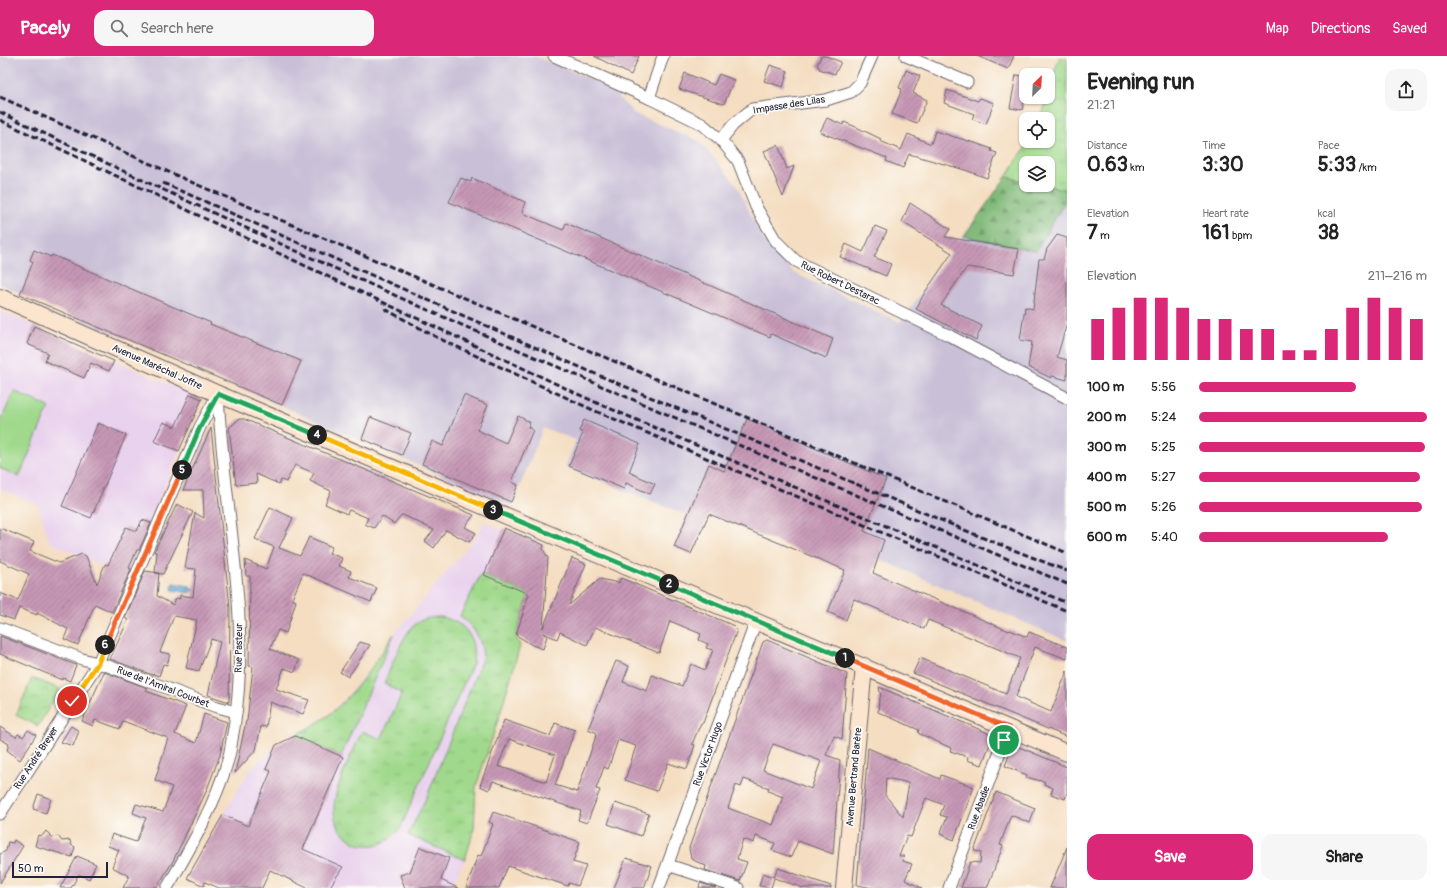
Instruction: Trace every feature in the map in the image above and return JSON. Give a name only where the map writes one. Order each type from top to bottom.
[{"type":"main road","name":"Avenue Maréchal Joffre","points":[[0,297],[218,394],[1067,753]]},
{"type":"main road","name":"Avenue Bertrand Barère","points":[[844,888],[864,666]]},
{"type":"street","name":"Rue Robert Destarac","points":[[554,56],[649,98],[702,124],[721,140],[738,161],[756,207],[776,241],[796,261],[950,336],[1067,398]]},
{"type":"street","points":[[649,98],[663,56]]},
{"type":"street","name":"Impasse des Lilas","points":[[721,140],[733,125],[752,109],[826,100],[851,92],[860,83],[872,56]]},
{"type":"street","points":[[906,56],[967,82]]},
{"type":"street","name":"Rue André Breyer","points":[[0,814],[98,663],[200,427],[218,394]]},
{"type":"street","name":"Rue Pasteur","points":[[167,888],[180,866],[222,780],[228,759],[236,712],[239,670],[239,607],[220,437],[218,394]]},
{"type":"street","name":"Rue Victor Hugo","points":[[659,888],[756,621]]},
{"type":"street","name":"Rue de l'Amiral Courbet","points":[[0,628],[214,706],[236,712]]},
{"type":"street","name":"Rue Abadie","points":[[950,888],[1009,728]]},
{"type":"street","points":[[668,865],[738,888]]},
{"type":"shaded area","points":[[0,56],[534,56],[606,85],[635,114],[699,141],[736,184],[763,239],[794,273],[900,322],[1006,177],[1019,180],[1019,192],[1055,192],[1055,188],[1067,190],[1067,641],[879,559],[875,568],[868,567],[846,620],[828,612],[849,561],[845,560],[841,568],[714,516],[713,505],[691,554],[674,547],[687,515],[565,467],[576,440],[543,428],[512,506],[0,284]]},
{"type":"shaded area","points":[[0,311],[202,399],[126,576],[49,542],[38,505],[0,489]]},
{"type":"shaded area","points":[[484,522],[503,530],[485,575],[529,594],[516,636],[520,646],[476,787],[474,829],[467,855],[450,888],[307,888],[259,865],[256,830],[223,815],[250,769],[280,743],[326,717],[345,699],[377,660],[394,634],[476,537]]},
{"type":"green space","points":[[1059,57],[1067,59],[1067,190],[1055,188],[1055,156],[1020,156],[1025,148],[1055,148],[1055,112],[1043,112],[1045,104],[1055,104],[1055,71]]},
{"type":"green space","points":[[1019,158],[1019,180],[1006,177]]},
{"type":"green space","points":[[1006,177],[1019,180],[1019,192],[1055,192],[1055,188],[1067,190],[1067,198],[1036,251],[964,236]]},
{"type":"green space","points":[[14,391],[49,407],[19,477],[0,468],[0,423]]},
{"type":"green space","points":[[481,574],[529,594],[516,636],[520,646],[476,787],[474,829],[465,860],[408,835],[428,794],[483,657],[479,639],[469,624],[460,616]]},
{"type":"green space","points":[[441,617],[457,623],[468,632],[473,645],[473,663],[400,829],[388,840],[379,844],[357,844],[342,832],[335,820],[335,801],[340,781],[362,731],[381,739],[402,693],[384,683],[402,642],[412,628],[420,621],[428,618]]},
{"type":"green space","points":[[394,634],[341,756],[295,736],[326,717],[346,699],[355,689]]},
{"type":"green space","points":[[32,678],[60,689],[38,726],[16,715]]},
{"type":"water","points":[[173,583],[190,586],[193,590],[189,593],[172,590]]},
{"type":"building","points":[[594,56],[639,56],[631,75]]},
{"type":"building","points":[[821,56],[826,56],[841,62],[835,74],[819,69],[820,68],[817,66]]},
{"type":"building","points":[[977,56],[1014,56],[1008,69]]},
{"type":"building","points":[[770,65],[788,71],[783,87],[764,81]]},
{"type":"building","points":[[906,70],[920,76],[913,93],[927,100],[917,123],[892,114],[902,89],[899,88]]},
{"type":"building","points":[[685,73],[714,85],[719,74],[734,80],[724,104],[679,89]]},
{"type":"building","points":[[1016,75],[1019,75],[1019,104],[1023,104],[1022,110],[1010,108]]},
{"type":"building","points":[[947,90],[978,101],[980,98],[994,103],[986,124],[972,119],[974,114],[944,103]]},
{"type":"building","points":[[827,118],[843,125],[844,122],[856,127],[881,139],[880,141],[901,150],[908,134],[931,144],[935,131],[992,149],[991,151],[997,153],[987,178],[909,154],[903,168],[886,161],[887,158],[820,132]]},
{"type":"building","points":[[778,145],[787,169],[794,166],[783,197],[764,151]]},
{"type":"building","points":[[461,178],[471,182],[472,178],[525,202],[522,213],[563,230],[566,223],[833,339],[826,358],[771,334],[770,337],[449,202]]},
{"type":"building","points":[[910,203],[950,229],[945,237],[1019,249],[1014,274],[967,267],[941,305],[982,326],[976,340],[916,309],[925,292],[952,253],[902,222]]},
{"type":"building","points":[[875,226],[887,231],[874,257],[891,264],[886,276],[840,257],[846,244],[863,252]]},
{"type":"building","points":[[1057,235],[1067,238],[1067,323],[1057,357],[1067,360],[1067,380],[1052,376],[1051,378],[1028,367],[1032,342],[1020,340],[1025,307],[1033,309],[1039,259],[1044,259],[1047,249]]},
{"type":"building","points":[[34,250],[51,257],[52,255],[211,323],[210,324],[301,361],[282,405],[20,294],[33,262],[30,260]]},
{"type":"building","points":[[34,326],[114,361],[109,371],[91,363],[84,378],[45,361],[48,353],[27,344]]},
{"type":"building","points":[[190,394],[202,399],[179,451],[154,441],[163,422],[175,427]]},
{"type":"building","points":[[464,395],[488,405],[477,430],[506,443],[518,416],[530,422],[528,427],[533,430],[512,482],[518,485],[511,502],[422,464],[432,441],[443,446]]},
{"type":"building","points":[[370,417],[411,433],[402,455],[362,439]]},
{"type":"building","points":[[239,419],[244,419],[474,515],[465,527],[476,533],[469,542],[446,530],[434,548],[425,541],[434,530],[403,515],[401,515],[394,524],[382,516],[374,528],[365,524],[368,518],[349,510],[347,514],[325,504],[331,491],[310,481],[314,473],[295,465],[286,482],[281,480],[279,484],[256,474],[257,483],[236,485],[229,428]]},
{"type":"building","points":[[747,419],[886,479],[864,531],[884,540],[873,573],[1009,631],[1010,630],[1027,637],[1029,632],[1067,647],[1067,659],[1035,647],[1016,697],[1051,712],[1067,671],[1067,737],[913,673],[920,658],[1006,694],[1020,658],[928,620],[924,629],[854,599],[846,620],[828,612],[845,570],[709,514],[691,554],[674,547],[709,464],[724,471]]},
{"type":"building","points":[[584,420],[640,444],[629,472],[655,484],[650,494],[626,483],[624,489],[569,466],[583,433],[579,431]]},
{"type":"building","points":[[98,423],[126,435],[91,518],[62,506]]},
{"type":"building","points":[[211,428],[230,608],[229,702],[208,695],[220,642],[211,639],[199,671],[186,668],[197,620],[174,616],[160,652],[170,654],[167,665],[163,664],[159,676],[110,659],[128,620],[125,618],[145,571],[159,573],[157,596],[173,605],[176,598],[180,599],[180,595],[193,597],[196,569],[185,568],[195,513],[204,518],[203,490],[183,490]]},
{"type":"building","points":[[177,504],[193,512],[163,574],[155,573],[157,552],[154,552]]},
{"type":"building","points":[[270,507],[293,518],[279,548],[300,556],[309,537],[332,547],[329,553],[342,558],[339,566],[351,571],[349,577],[377,588],[371,602],[303,573],[292,599],[296,601],[286,633],[278,630],[270,649],[299,660],[295,672],[284,668],[276,689],[309,700],[303,714],[270,702],[266,727],[261,726],[256,750],[235,773],[247,721],[253,667],[249,666],[250,576],[246,576],[245,560],[266,569],[274,547],[255,539]]},
{"type":"building","points":[[142,520],[151,523],[129,568],[131,569],[112,612],[95,604],[78,645],[64,639],[68,629],[37,613],[37,615],[19,608],[14,620],[0,615],[0,593],[18,600],[29,574],[0,561],[0,528],[34,542],[30,551],[59,563],[82,554],[86,556],[97,584],[105,564],[108,565],[126,527],[137,531]]},
{"type":"building","points":[[504,528],[544,545],[543,549],[548,558],[543,628],[572,558],[586,564],[569,605],[600,579],[619,583],[621,578],[732,625],[737,630],[703,723],[701,723],[692,744],[695,745],[687,769],[668,763],[657,791],[625,780],[636,746],[618,740],[608,769],[604,767],[596,789],[600,790],[587,823],[578,820],[581,811],[493,781],[489,790],[480,786],[504,720],[550,736],[555,723],[575,730],[555,785],[577,792],[597,733],[588,729],[616,661],[629,666],[623,682],[647,691],[652,675],[682,686],[691,664],[705,670],[713,650],[706,648],[708,644],[699,640],[701,634],[670,621],[659,653],[595,627],[587,645],[560,632],[557,639],[543,633],[547,636],[543,649],[532,645],[516,635],[529,594],[484,575]],"holes":[[[509,739],[555,755],[546,782],[498,766]]]},
{"type":"building","points":[[0,636],[76,665],[70,681],[63,678],[62,680],[0,654]]},
{"type":"building","points":[[767,640],[847,674],[842,739],[834,736],[826,755],[840,760],[833,854],[798,841],[791,857],[772,850],[775,843],[756,836],[754,843],[743,839],[737,859],[747,862],[740,881],[705,870],[706,866],[691,859],[689,848],[763,642]],"holes":[[[773,744],[821,761],[811,789],[763,770]],[[744,779],[769,788],[768,791],[783,797],[773,825],[728,808],[736,785],[741,787]]]},
{"type":"building","points":[[360,642],[370,645],[348,677],[340,672]]},
{"type":"building","points":[[104,672],[148,688],[146,691],[186,706],[175,734],[196,743],[204,714],[227,722],[220,755],[206,792],[173,861],[157,887],[123,888],[129,876],[112,867],[119,850],[108,846],[112,834],[136,842],[146,818],[133,813],[136,804],[163,812],[172,787],[155,780],[168,738],[123,721],[120,729],[95,720],[93,726],[82,721]]},
{"type":"building","points":[[879,687],[988,733],[991,741],[982,765],[967,760],[968,757],[950,751],[951,748],[918,733],[919,730],[878,712],[879,699],[881,697]]},
{"type":"building","points":[[71,726],[79,731],[73,746],[61,742]]},
{"type":"building","points":[[0,727],[16,737],[18,734],[23,737],[28,730],[36,735],[20,760],[7,750],[9,744],[0,739]]},
{"type":"building","points":[[295,736],[343,757],[303,849],[343,867],[329,888],[307,888],[270,870],[262,888],[219,888],[205,882],[204,886],[187,878],[223,815],[248,826],[271,771],[266,769],[276,745]]},
{"type":"building","points":[[1019,747],[1067,767],[1067,793],[1065,799],[1051,794],[1053,788],[1044,784],[1045,782],[1026,777],[1027,775],[1005,766],[1011,750]]},
{"type":"building","points":[[868,748],[940,779],[941,775],[974,787],[954,840],[940,834],[947,817],[940,815],[944,805],[926,798],[911,837],[907,836],[899,856],[904,856],[903,861],[912,864],[905,880],[922,888],[873,888],[857,885]],"holes":[[[886,778],[909,783],[903,817],[885,795]]]},
{"type":"building","points":[[996,792],[1035,808],[1030,823],[1011,815],[1000,845],[1003,846],[987,888],[961,888],[970,862],[980,863],[981,852],[974,851]]},
{"type":"building","points":[[38,794],[51,799],[46,813],[33,809]]},
{"type":"building","points":[[615,803],[649,814],[641,836],[608,824]]},
{"type":"building","points":[[493,812],[580,842],[573,862],[586,866],[578,886],[569,883],[568,886],[508,866],[499,888],[466,888],[478,855],[481,856],[493,824],[489,822]]},
{"type":"building","points":[[46,831],[52,837],[58,836],[62,841],[70,840],[71,845],[75,847],[72,857],[35,846],[38,835],[42,836]]},
{"type":"building","points":[[14,840],[23,846],[0,883],[0,854],[6,851],[8,842],[13,843]]},
{"type":"building","points":[[420,847],[449,858],[441,880],[458,888],[405,888],[400,875],[410,872]]},
{"type":"building","points":[[1067,847],[1067,888],[1050,888]]},
{"type":"building","points":[[77,856],[96,864],[89,879],[79,874],[71,888],[60,888]]},
{"type":"building","points":[[626,858],[652,866],[644,888],[614,888]]},
{"type":"building","points":[[778,868],[831,886],[831,888],[803,888],[774,878],[771,888],[759,886],[763,873],[774,877]]},
{"type":"building","points":[[700,883],[716,888],[699,888]]},
{"type":"railway","points":[[0,97],[198,185],[1067,553]]},
{"type":"railway","points":[[0,112],[264,236],[530,355],[1067,584]]},
{"type":"railway","points":[[0,120],[208,220],[597,403],[1067,603]]},
{"type":"railway","points":[[163,183],[591,372],[986,539],[1067,571]]},
{"type":"railway","points":[[385,309],[438,338],[593,410],[1067,611]]},
{"type":"route","points":[[72,701],[98,663],[200,427],[218,394],[740,613],[1009,728],[1004,740]]}]
